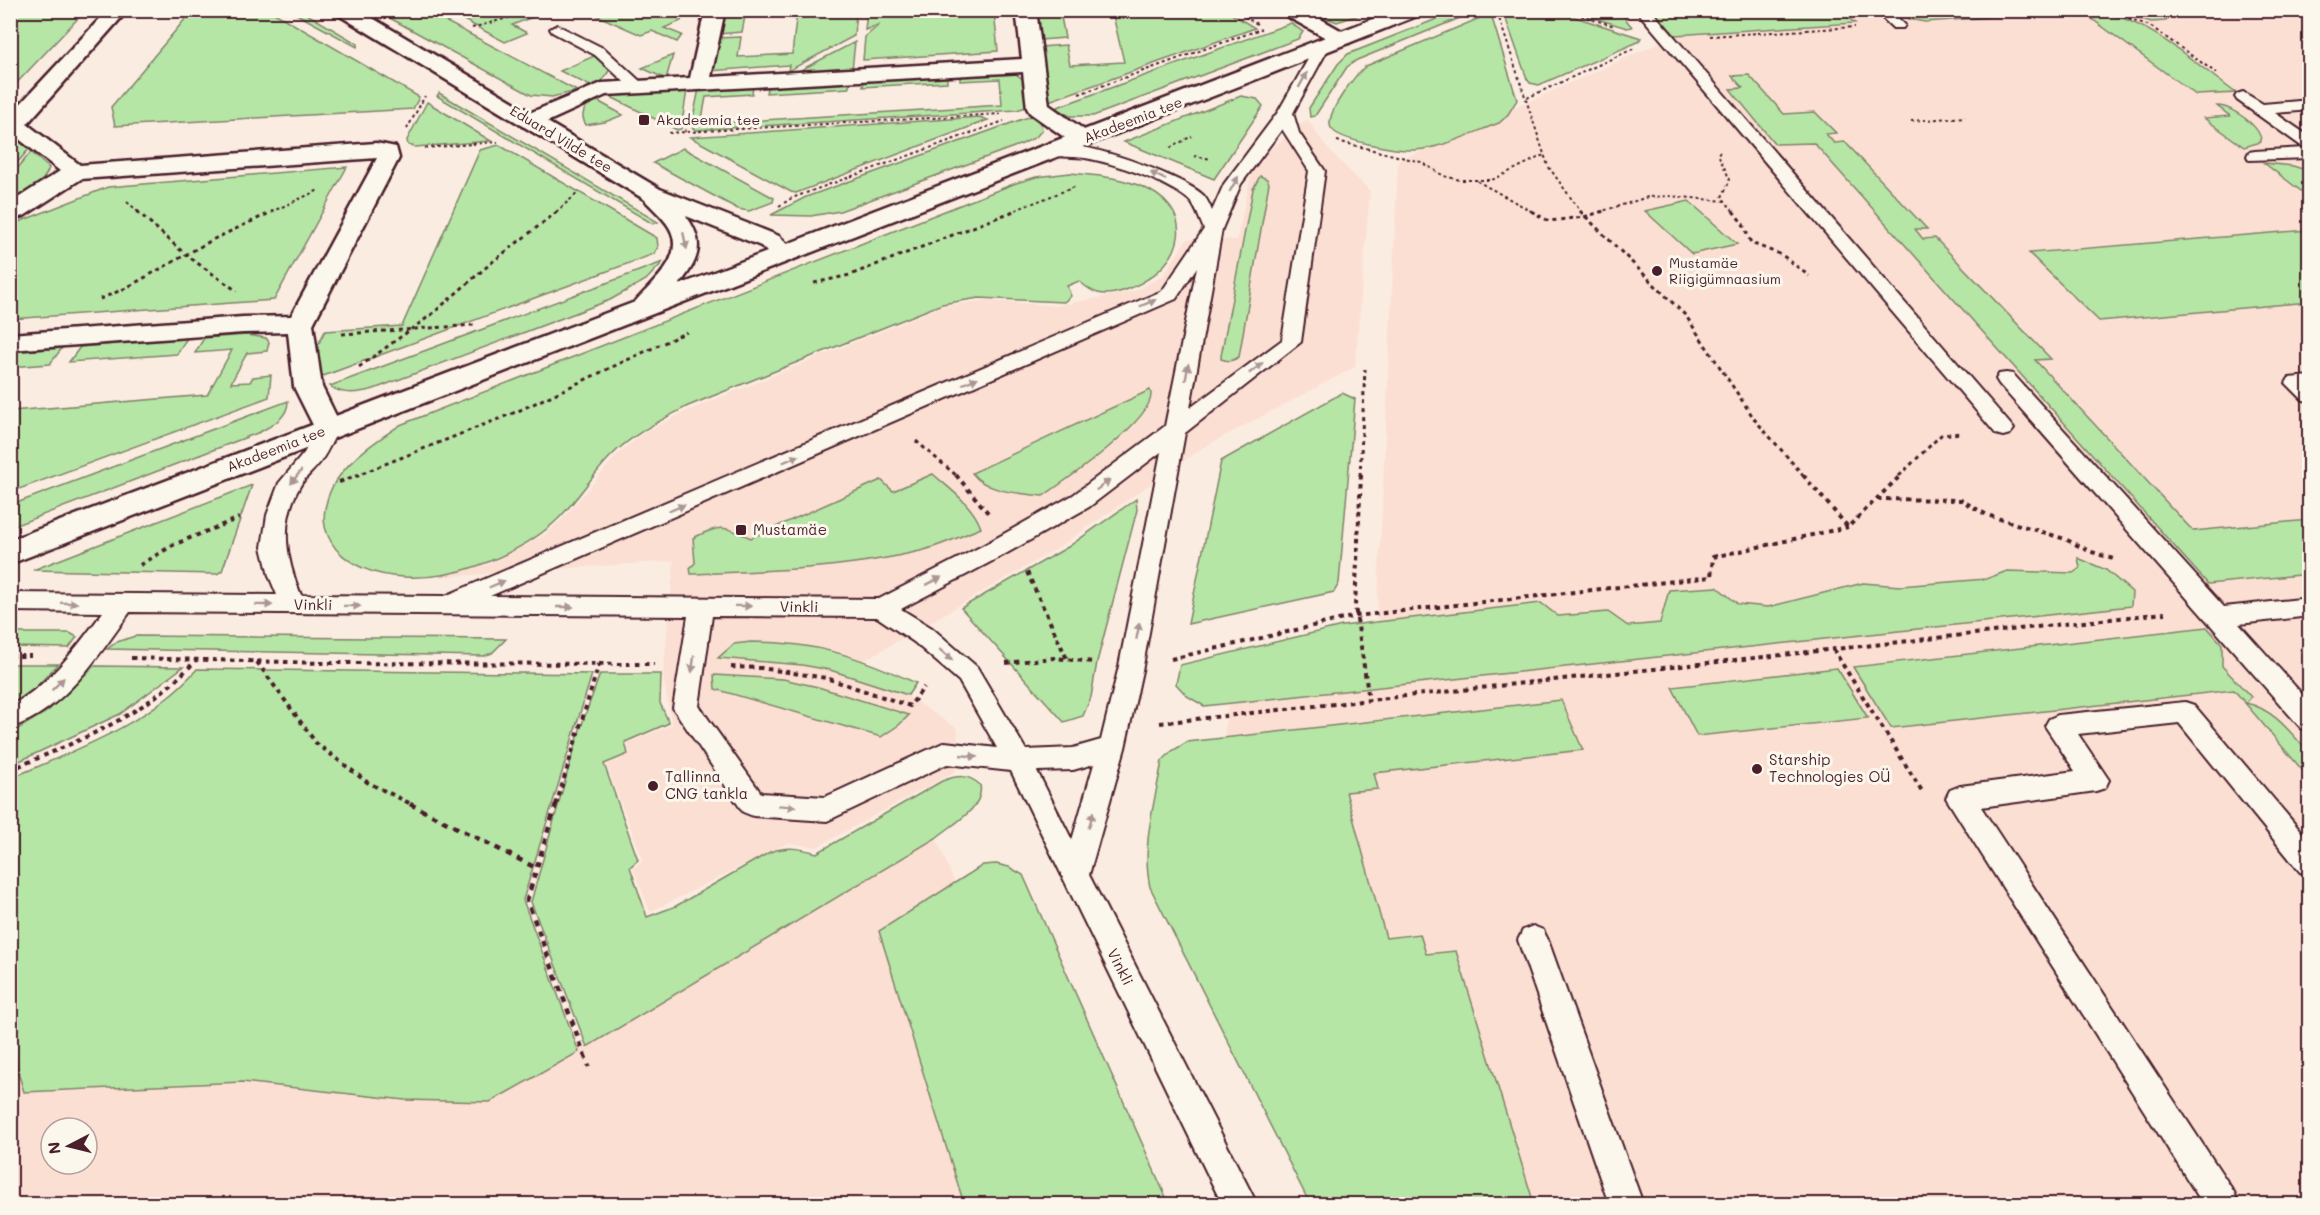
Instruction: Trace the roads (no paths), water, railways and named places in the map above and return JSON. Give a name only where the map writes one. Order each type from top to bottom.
[{"type":"street","points":[[75,172],[13,123],[119,10]]},
{"type":"street","name":"Eduard Vilde tee","points":[[344,10],[652,194],[770,241],[783,254]]},
{"type":"street","points":[[699,83],[715,10]]},
{"type":"street","points":[[1026,10],[1038,108],[1082,139]]},
{"type":"street","points":[[1290,10],[1342,39]]},
{"type":"street","name":"Akadeemia tee","points":[[10,553],[328,428],[642,310],[1415,10]]},
{"type":"street","points":[[530,121],[602,89],[1033,65]]},
{"type":"street","points":[[10,212],[48,192],[75,172],[376,150],[388,152],[388,158],[301,330],[308,387],[328,428]]},
{"type":"street","points":[[642,310],[670,279],[687,252],[685,234],[652,194]]},
{"type":"street","points":[[10,342],[243,325],[301,330]]},
{"type":"lane","points":[[1643,10],[2003,429]]},
{"type":"lane","points":[[1881,10],[1898,25]]},
{"type":"lane","points":[[557,29],[600,52],[638,87]]},
{"type":"lane","points":[[443,607],[1168,295],[1213,229],[1233,183],[1285,113],[1322,47]]},
{"type":"lane","points":[[2243,97],[2310,145]]},
{"type":"lane","points":[[2260,109],[2310,105]]},
{"type":"lane","points":[[882,608],[992,551],[1081,501],[1291,342],[1317,171],[1291,133],[1285,113]]},
{"type":"lane","points":[[1053,150],[1085,153],[1153,172],[1197,198],[1213,229],[1131,666],[1112,748],[1074,876]]},
{"type":"lane","points":[[2255,156],[2310,153]]},
{"type":"lane","points":[[2006,379],[2310,721]]},
{"type":"lane","points":[[2310,382],[2296,383],[2310,395]]},
{"type":"lane","points":[[293,605],[280,576],[274,547],[278,515],[290,483],[313,457],[328,428]]},
{"type":"lane","name":"Vinkli","points":[[10,602],[443,607],[882,608],[923,635],[968,674],[1019,761],[1074,876],[1240,1204]]},
{"type":"lane","points":[[10,718],[55,688],[83,657],[123,603]]},
{"type":"lane","points":[[701,606],[686,708],[753,804],[827,809],[945,753],[1019,761],[1072,759],[1112,748]]},
{"type":"lane","points":[[2218,617],[2310,607]]},
{"type":"lane","points":[[2222,1204],[1960,798],[2096,780],[2058,726],[2185,712],[2310,863]]},
{"type":"lane","points":[[1533,940],[1626,1204]]},
{"type":"place","name":"Akadeemia tee","points":[[644,120]]},
{"type":"place","name":"Mustamäe Riigigümnaasium","points":[[1657,271]]},
{"type":"place","name":"Mustamäe","points":[[741,530]]},
{"type":"place","name":"Starship Technologies OÜ","points":[[1757,769]]},
{"type":"place","name":"Tallinna CNG tankla","points":[[653,786]]}]
